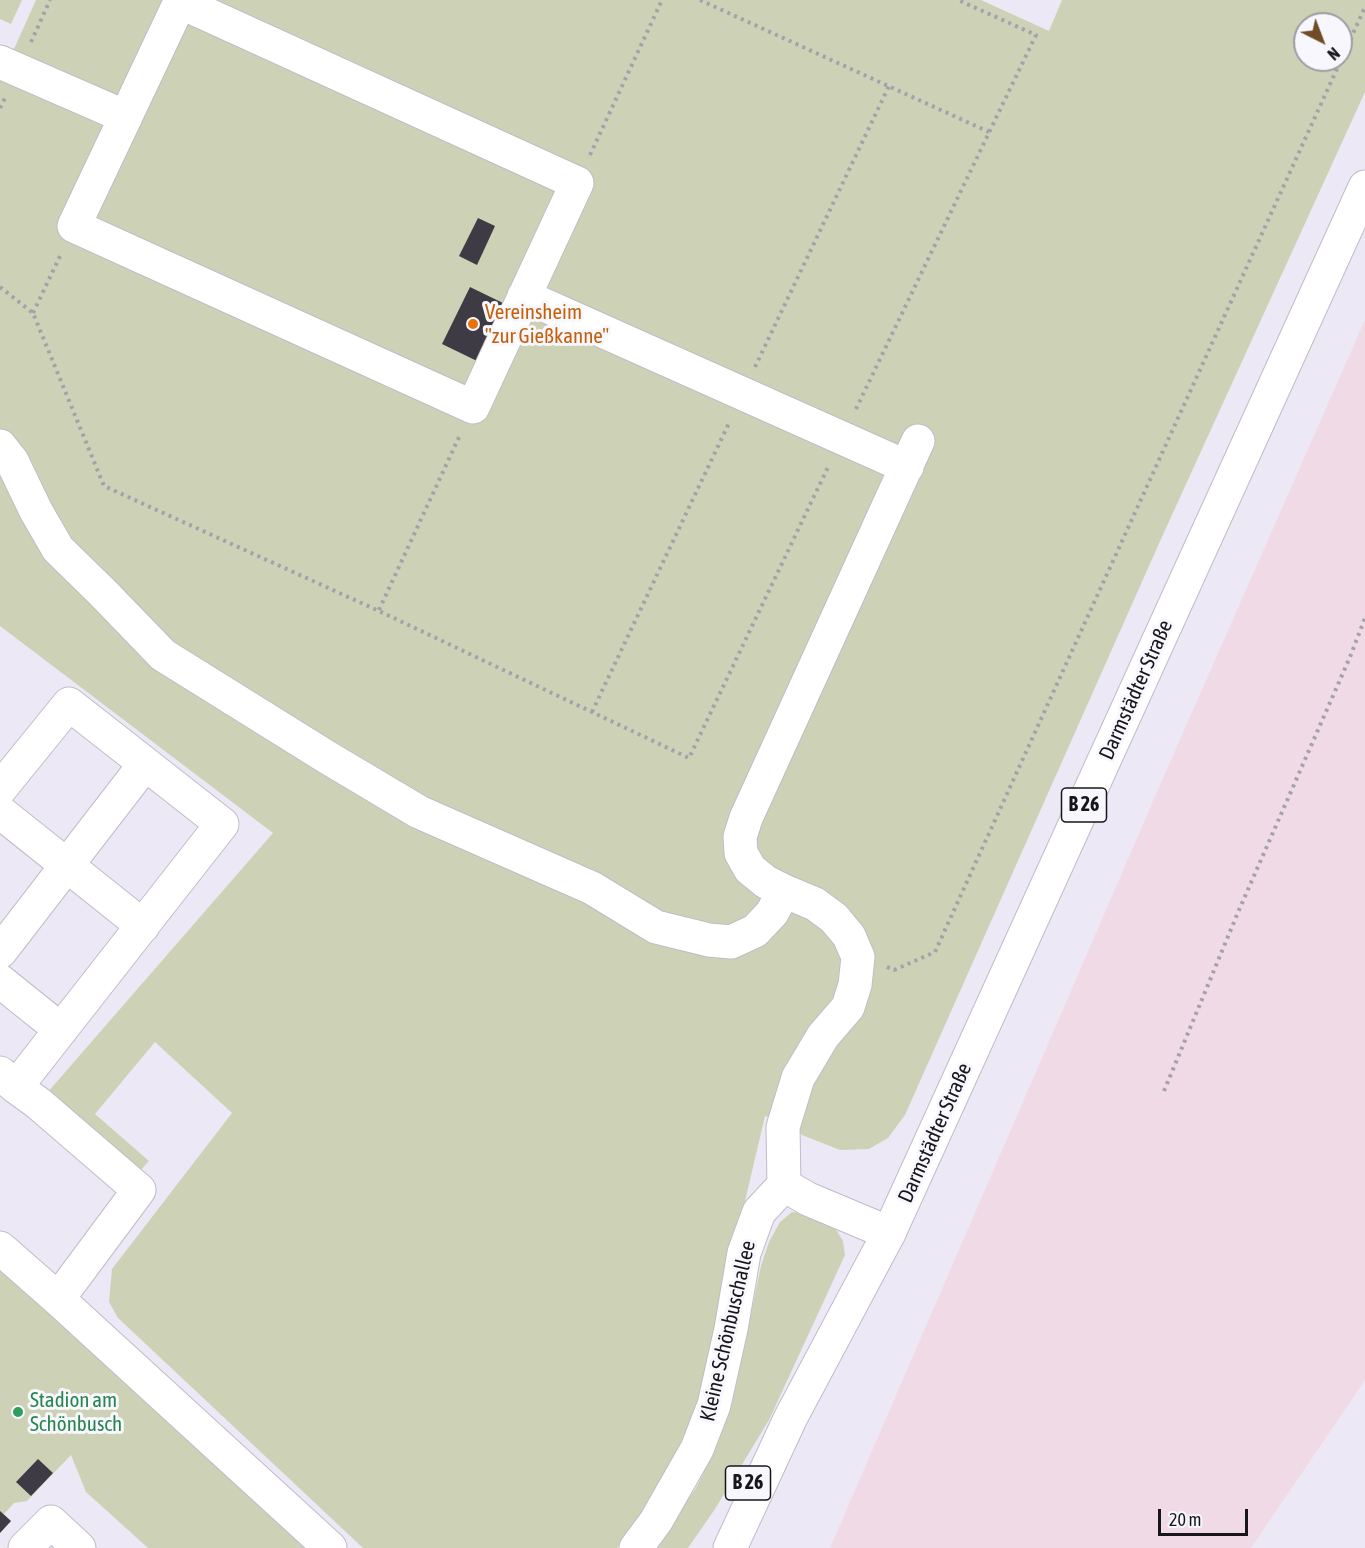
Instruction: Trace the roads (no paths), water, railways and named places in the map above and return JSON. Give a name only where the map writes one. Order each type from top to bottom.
[{"type":"main road","points":[[180,2],[577,183],[473,407],[74,226],[126,117],[180,2]]},
{"type":"main road","points":[[0,62],[126,117]]},
{"type":"main road","name":"Darmstädter Straße","points":[[730,1548],[791,1417],[889,1233],[1365,187]]},
{"type":"main road","points":[[524,296],[842,438],[913,454],[746,818],[740,837],[741,853],[750,869],[766,882],[815,904],[834,918],[849,936],[858,957],[855,986],[848,1007],[823,1036],[798,1078],[783,1126],[784,1185],[808,1199],[889,1233]]},
{"type":"main road","points":[[0,446],[12,460],[36,511],[58,549],[163,655],[419,812],[592,888],[656,927],[709,940],[731,942],[755,931],[772,913],[784,891]]},
{"type":"main road","points":[[0,789],[69,704],[222,824],[61,1030],[8,1080],[139,1190],[58,1299]]},
{"type":"main road","points":[[0,952],[146,764]]},
{"type":"main road","points":[[0,812],[143,926]]},
{"type":"main road","points":[[0,981],[61,1030]]},
{"type":"main road","name":"Kleine Schönbuschallee","points":[[636,1548],[656,1521],[697,1449],[714,1405],[722,1373],[744,1254],[759,1212],[784,1185]]},
{"type":"main road","points":[[0,1248],[330,1548]]},
{"type":"main road","name":"Darmstädter Straße","points":[[705,1548],[791,1417]]},
{"type":"main road","points":[[26,1548],[51,1522],[80,1548]]},
{"type":"place","name":"Vereinsheim \"zur Gießkanne\"","points":[[473,324]]},
{"type":"place","name":"Stadion am Schönbusch","points":[[18,1412]]}]
